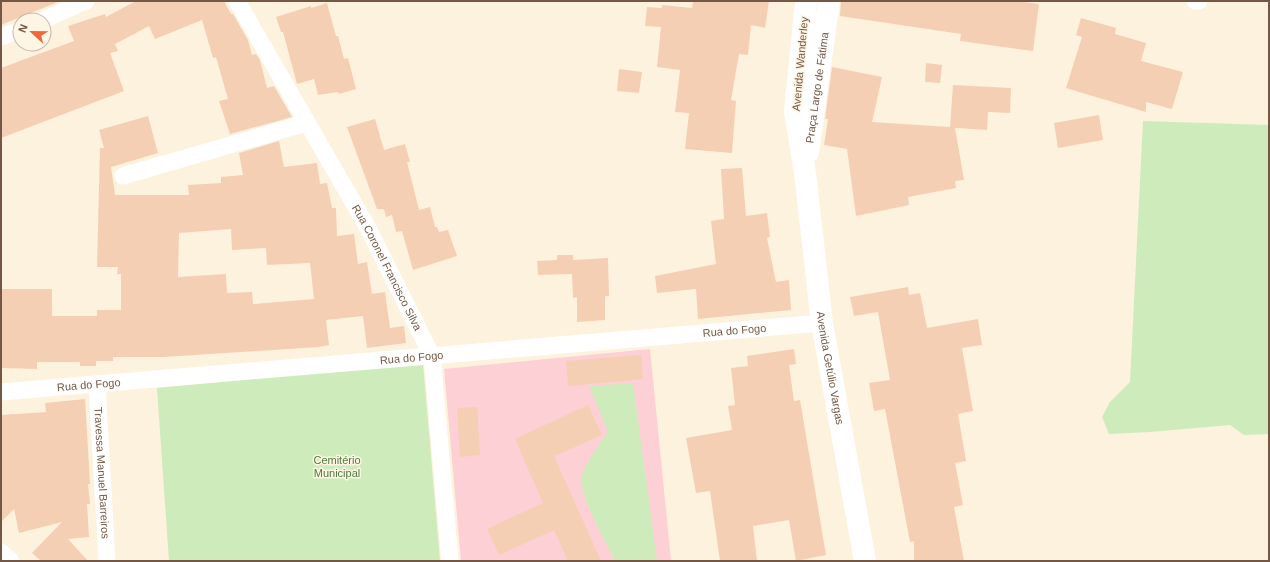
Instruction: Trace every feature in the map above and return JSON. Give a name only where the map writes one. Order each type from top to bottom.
[{"type":"main road","name":"Avenida Wanderley","points":[[805,173],[795,112],[806,1]]},
{"type":"main road","name":"Praça Largo de Fátima","points":[[805,173],[829,1]]},
{"type":"main road","name":"Avenida Getúlio Vargas","points":[[805,173],[822,323],[865,561]]},
{"type":"street","points":[[52,16],[86,1]]},
{"type":"street","name":"Rua Coronel Francisco Silva","points":[[237,1],[306,123],[368,228],[432,356],[450,561]]},
{"type":"street","points":[[1,37],[12,33]]},
{"type":"street","points":[[123,176],[306,123]]},
{"type":"street","name":"Rua do Fogo","points":[[1,392],[822,323]]},
{"type":"street","name":"Travessa Manuel Barreiros","points":[[97,384],[107,561]]},
{"type":"street","points":[[1,552],[11,561]]},
{"type":"shaded area","points":[[650,349],[671,561],[461,561],[444,369]]},
{"type":"green space","points":[[1143,121],[1269,125],[1269,434],[1244,435],[1230,425],[1109,434],[1102,417],[1110,402],[1130,382]]},
{"type":"green space","name":"Cemitério Municipal","points":[[423,363],[440,561],[169,561],[157,388]]},
{"type":"green space","points":[[633,383],[657,561],[615,561],[588,505],[582,484],[584,470],[608,431],[589,386]]},
{"type":"building","points":[[1,1],[58,1],[33,12],[12,12],[12,21],[1,25]]},
{"type":"building","points":[[136,1],[224,1],[248,40],[252,55],[256,54],[260,60],[267,88],[274,86],[292,117],[230,134],[219,101],[228,99],[216,57],[213,58],[202,20],[155,39],[149,26],[115,44],[118,51],[110,53],[124,91],[1,138],[1,68],[44,52],[52,52],[52,49],[74,41],[68,26],[105,14],[106,17]]},
{"type":"building","points":[[693,1],[769,1],[765,28],[751,25],[748,55],[739,54],[731,100],[736,101],[732,153],[685,149],[689,113],[675,112],[680,70],[657,67],[661,27],[645,26],[647,7],[662,8],[662,5],[692,8]]},
{"type":"building","points":[[841,1],[1016,1],[1039,4],[1033,51],[960,41],[961,34],[840,16]]},
{"type":"building","points":[[327,3],[344,59],[348,58],[356,89],[339,94],[338,92],[318,95],[314,79],[297,84],[283,32],[281,32],[276,17],[311,6],[311,8]]},
{"type":"building","points":[[1081,18],[1116,28],[1115,34],[1146,43],[1141,61],[1183,72],[1172,109],[1146,102],[1146,112],[1066,88],[1082,37],[1076,35]]},
{"type":"building","points":[[926,63],[942,65],[940,83],[925,82]]},
{"type":"building","points":[[832,67],[882,77],[872,122],[950,127],[953,85],[1011,88],[1010,113],[988,112],[987,130],[955,128],[964,180],[955,181],[956,188],[908,197],[909,205],[856,216],[847,149],[824,145],[828,119],[825,119]]},
{"type":"building","points":[[619,69],[642,72],[639,93],[617,91]]},
{"type":"building","points":[[1099,115],[1103,140],[1058,148],[1054,123]]},
{"type":"building","points":[[148,116],[158,153],[111,167],[115,195],[189,195],[188,185],[221,183],[221,177],[243,175],[239,153],[279,141],[284,167],[317,163],[320,184],[327,183],[332,208],[336,208],[337,236],[354,234],[358,264],[367,262],[372,294],[385,292],[390,328],[404,326],[406,343],[367,348],[363,316],[326,320],[329,345],[318,347],[164,357],[113,357],[113,361],[96,361],[96,366],[80,366],[80,362],[37,362],[37,369],[1,368],[1,289],[52,289],[52,316],[97,316],[97,310],[121,310],[121,274],[117,274],[118,267],[97,267],[100,148],[104,148],[99,130]],"holes":[[[231,229],[232,250],[266,248],[267,265],[310,263],[314,299],[253,304],[252,292],[227,293],[226,274],[178,277],[179,233]]]},
{"type":"building","points":[[375,119],[384,150],[405,144],[410,162],[407,162],[419,210],[430,207],[435,227],[437,227],[439,232],[448,230],[457,256],[413,270],[402,231],[396,232],[392,215],[386,217],[384,209],[377,209],[347,127]]},
{"type":"building","points":[[742,168],[746,216],[767,213],[770,237],[767,238],[776,282],[789,280],[791,310],[698,319],[696,289],[657,293],[655,276],[716,264],[711,221],[724,219],[721,169]]},
{"type":"building","points":[[557,255],[573,255],[573,260],[608,258],[609,296],[605,296],[605,320],[577,322],[577,297],[573,298],[572,274],[538,275],[537,261],[557,260]]},
{"type":"building","points":[[908,287],[909,295],[920,293],[927,328],[978,319],[982,345],[962,348],[973,411],[958,414],[966,461],[955,463],[963,505],[954,507],[964,561],[914,561],[914,541],[910,542],[885,409],[874,411],[869,383],[890,380],[878,312],[854,316],[850,297]]},
{"type":"building","points":[[794,349],[796,364],[789,365],[794,401],[800,400],[826,555],[796,561],[789,520],[753,526],[757,561],[720,561],[710,491],[696,493],[686,438],[732,430],[728,406],[735,405],[731,368],[748,366],[747,356]]},
{"type":"building","points":[[641,355],[643,379],[568,386],[566,361]]},
{"type":"building","points":[[85,399],[90,484],[88,484],[90,504],[87,504],[89,537],[68,539],[88,561],[41,561],[32,553],[62,522],[19,533],[14,509],[1,522],[1,415],[46,412],[45,403]]},
{"type":"building","points":[[588,405],[602,435],[554,456],[601,561],[568,561],[554,530],[499,555],[487,529],[543,503],[515,439]]},
{"type":"building","points":[[477,407],[480,455],[460,457],[457,408]]}]
